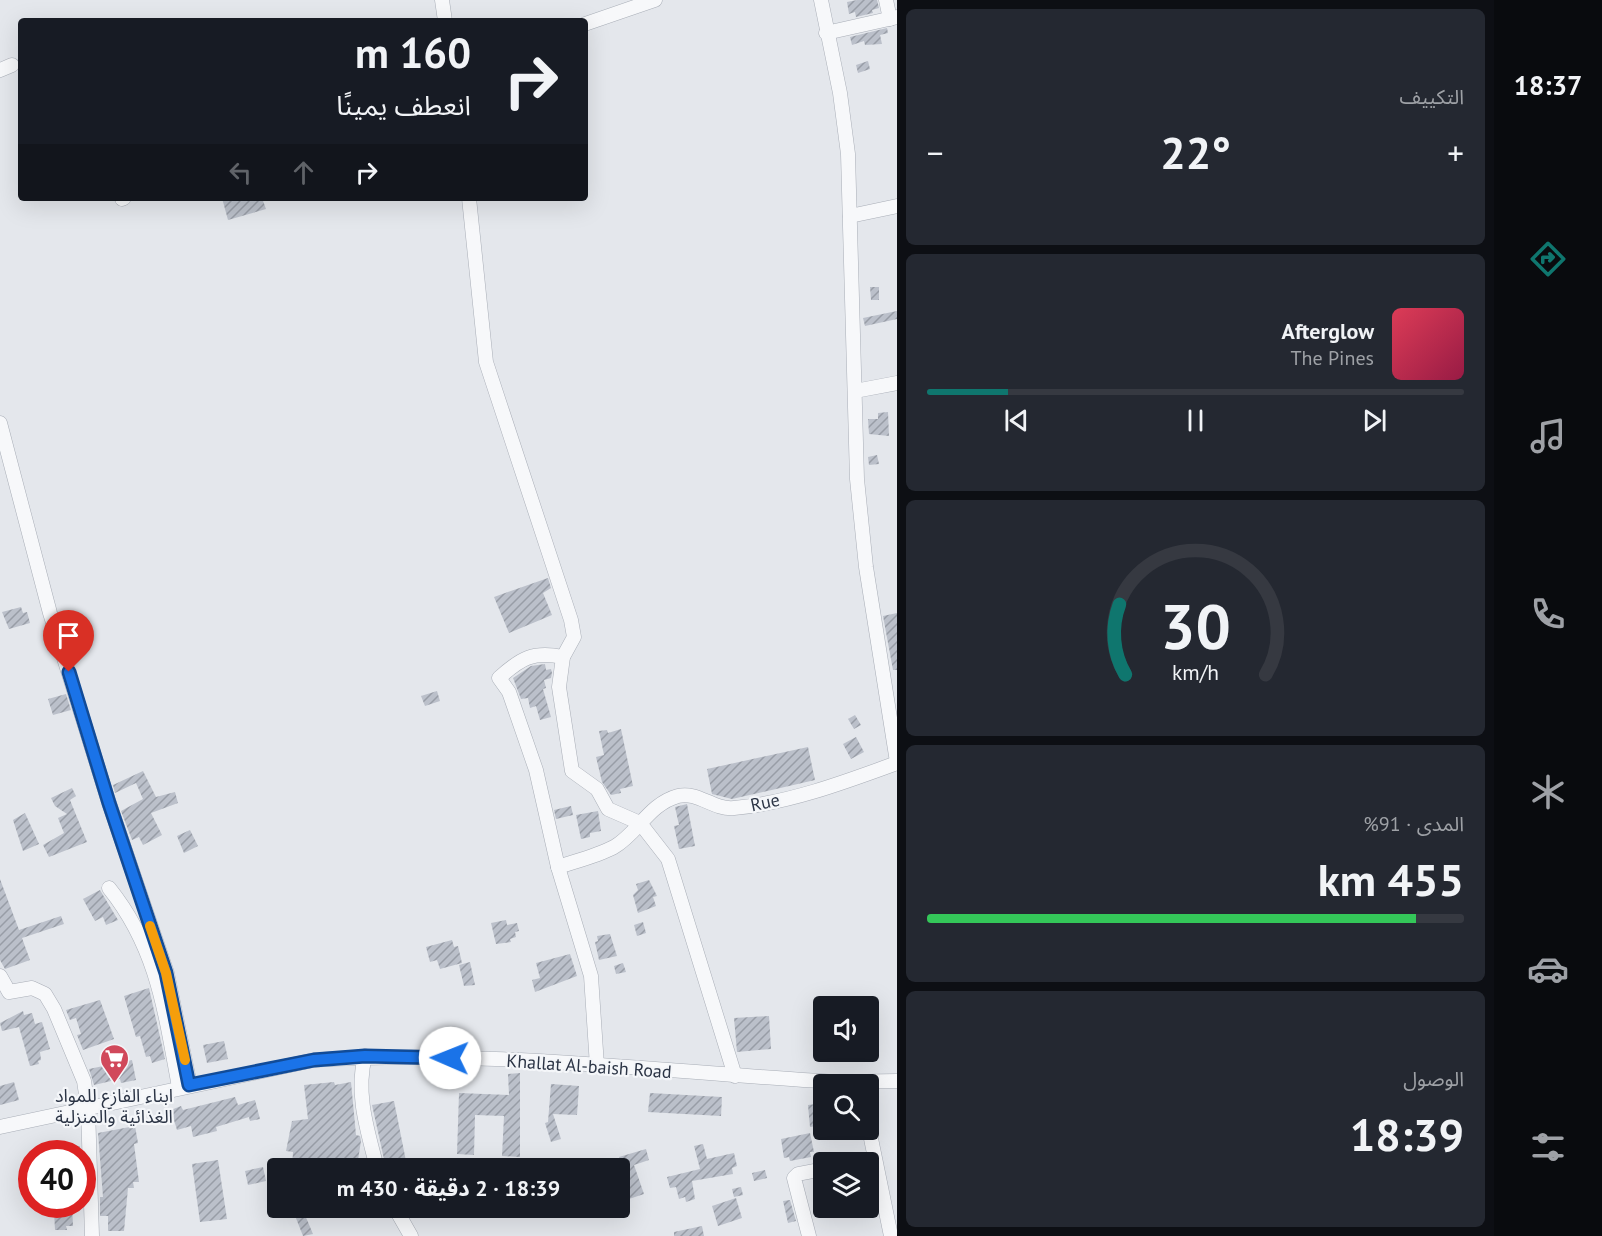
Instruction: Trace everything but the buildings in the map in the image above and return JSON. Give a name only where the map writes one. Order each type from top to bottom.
[{"type":"street","points":[[442,0],[445,18]]},
{"type":"street","points":[[588,23],[655,0]]},
{"type":"street","points":[[822,0],[826,33],[844,124],[850,216],[857,479],[867,567],[897,763]]},
{"type":"street","points":[[826,33],[893,18],[886,0]]},
{"type":"street","points":[[469,201],[486,362],[571,620],[574,637],[562,657],[559,687],[572,771],[597,789],[608,809],[640,823],[668,859],[735,1076]]},
{"type":"street","points":[[850,216],[897,206]]},
{"type":"street","points":[[855,391],[897,383]]},
{"type":"street","points":[[0,423],[50,613],[109,803],[166,973],[184,1086]]},
{"type":"street","points":[[562,657],[541,653],[516,663],[499,678],[509,692],[536,770],[558,867],[591,976],[597,1066]]},
{"type":"street","name":"Rue","points":[[558,867],[615,846],[652,810],[678,796],[689,795],[713,806],[735,808],[812,792],[897,763]]},
{"type":"street","points":[[109,888],[130,913],[150,958],[184,1086]]},
{"type":"street","points":[[0,976],[9,992],[32,988],[45,994],[54,1009],[84,1081],[88,1108],[92,1236]]},
{"type":"street","points":[[365,1056],[360,1077],[362,1103],[375,1158]]},
{"type":"street","name":"Khallat Al-baish Road","points":[[0,1128],[184,1086],[314,1060],[365,1056],[597,1066],[813,1081]]},
{"type":"street","name":"Khallat Al-baish Road","points":[[879,1083],[897,1081]]},
{"type":"street","points":[[809,1236],[794,1178],[798,1174],[813,1171]]},
{"type":"street","points":[[879,1172],[891,1207],[891,1236]]},
{"type":"street","points":[[401,1218],[411,1236]]},
{"type":"slow traffic","points":[[150,926],[174,1003],[185,1060]]},
{"type":"place","name":"ابناء الفازع للمواد الغذائية والمنزلية","points":[[114,1084]]},
{"type":"route","points":[[69,672],[109,803],[166,973],[174,1003],[189,1085],[314,1060],[365,1056],[450,1058]]}]
